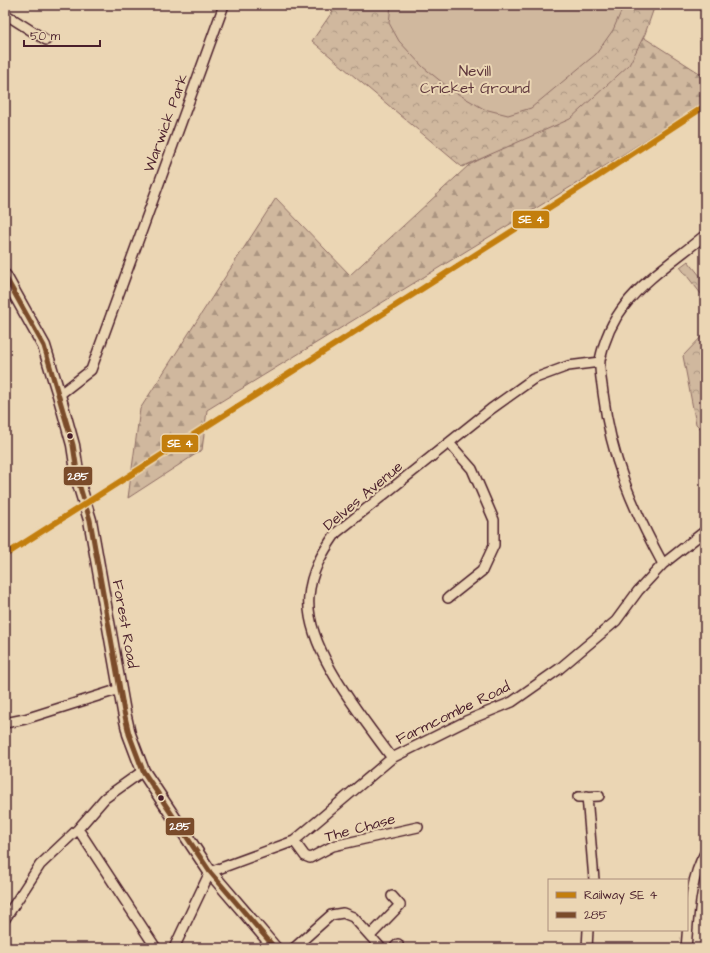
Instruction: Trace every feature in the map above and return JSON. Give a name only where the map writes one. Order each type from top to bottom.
[{"type":"street","name":"Warwick Park","points":[[59,395],[91,370],[224,5]]},
{"type":"street","points":[[5,14],[46,40]]},
{"type":"street","points":[[663,564],[642,525],[621,476],[607,421],[600,362],[605,342],[613,325],[624,306],[635,292],[705,235]]},
{"type":"street","name":"Forest Road","points":[[5,276],[44,346],[59,395],[72,444],[79,484],[90,520],[129,734],[143,771],[210,872],[274,948]]},
{"type":"street","name":"Delves Avenue","points":[[392,758],[355,707],[321,653],[311,618],[309,597],[315,568],[321,554],[336,533],[491,409],[533,379],[568,366],[600,362]]},
{"type":"street","points":[[448,598],[482,571],[494,545],[494,520],[472,469],[450,443]]},
{"type":"street","name":"Farmcombe Road","points":[[210,872],[294,841],[392,758],[466,721],[512,702],[559,669],[616,621],[638,591],[663,564],[705,531]]},
{"type":"street","points":[[5,723],[26,719],[120,689]]},
{"type":"street","points":[[5,919],[40,865],[78,828],[105,798],[143,771]]},
{"type":"street","points":[[594,879],[582,797],[599,796]]},
{"type":"street","name":"The Chase","points":[[294,841],[304,856],[310,858],[333,846],[418,827]]},
{"type":"street","points":[[78,828],[156,948]]},
{"type":"street","points":[[688,929],[692,890],[698,866],[705,853]]},
{"type":"street","points":[[174,948],[210,872]]},
{"type":"street","points":[[370,936],[400,905],[392,896]]},
{"type":"street","points":[[294,948],[331,915],[343,913],[353,917],[381,948]]},
{"type":"street","points":[[587,948],[588,931]]},
{"type":"street","points":[[686,948],[688,931]]},
{"type":"green space","name":"Nevill Cricket Ground","points":[[337,5],[655,5],[645,34],[629,65],[570,119],[462,167],[312,41]]},
{"type":"green space","points":[[391,5],[624,5],[613,30],[596,54],[531,108],[508,115],[484,109],[453,91],[423,67],[399,41],[389,23]]},
{"type":"green space","points":[[643,37],[701,74],[705,71],[705,102],[608,164],[207,410],[202,450],[128,498],[140,409],[276,198],[350,275],[469,165],[564,116]]},
{"type":"green space","points":[[688,261],[705,282],[705,299],[680,267]]},
{"type":"green space","points":[[705,333],[705,428],[702,430],[696,424],[683,356]]},
{"type":"transit line","points":[[5,555],[597,177],[705,106]]},
{"type":"transit line","name":"285","points":[[5,276],[44,346],[73,445],[79,484],[90,520],[124,712],[129,734],[143,771],[210,872],[275,948]]}]
